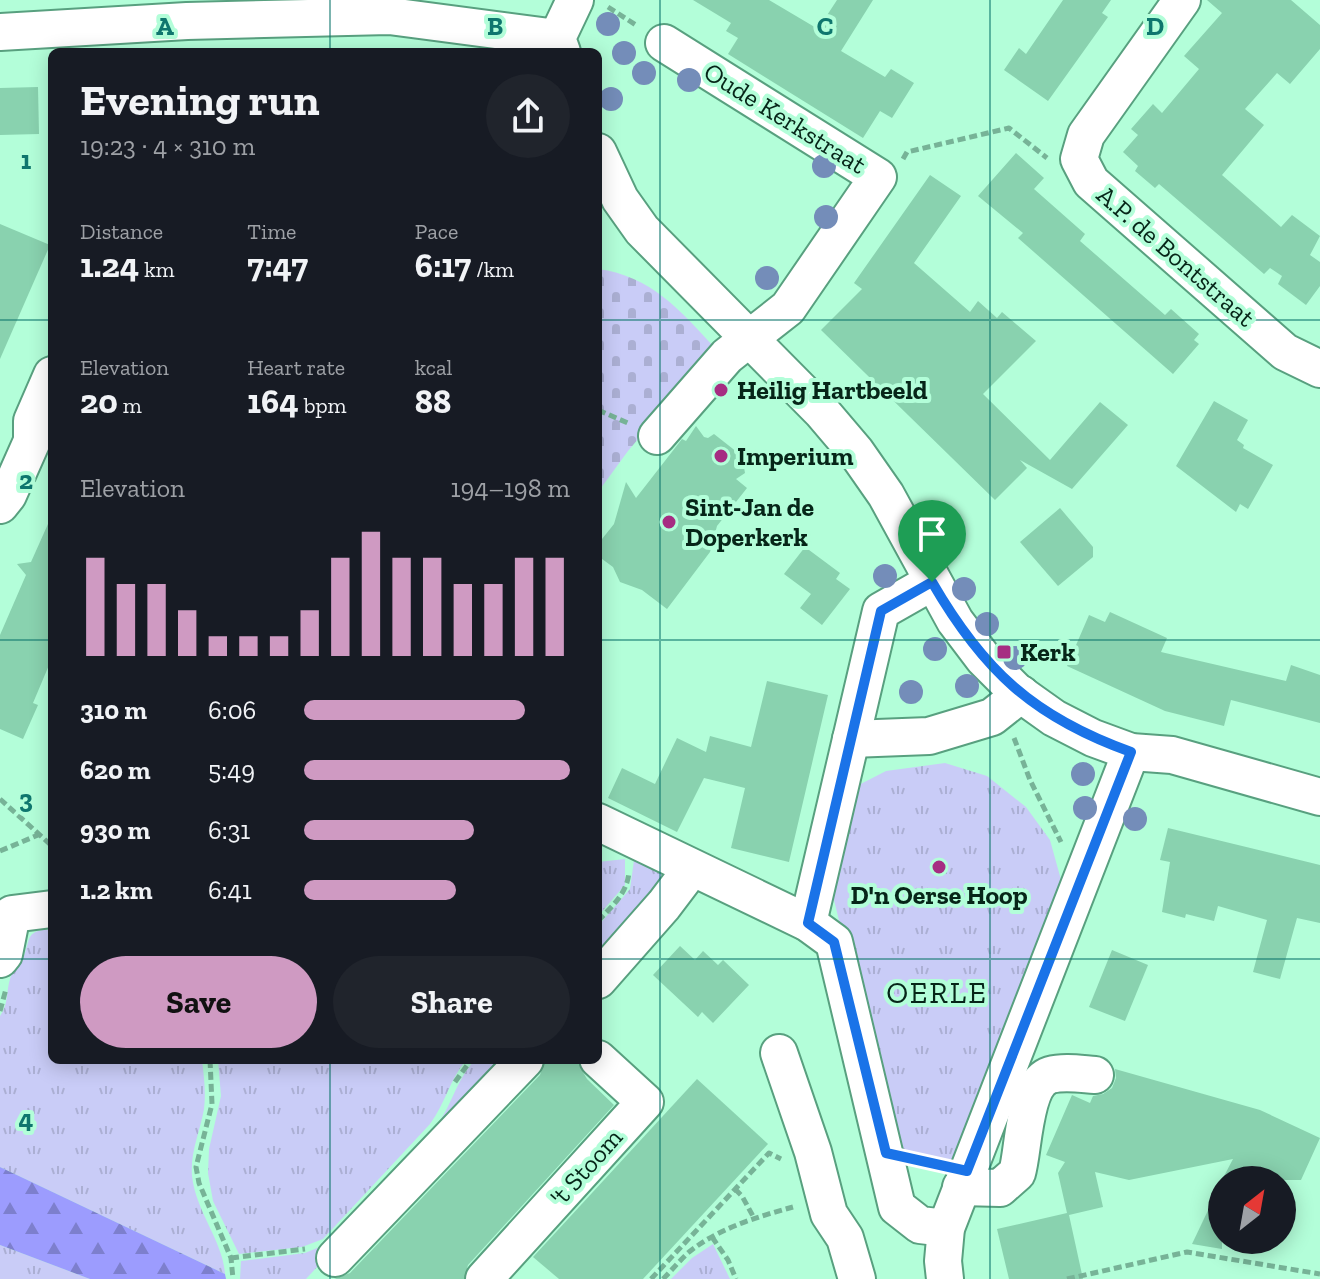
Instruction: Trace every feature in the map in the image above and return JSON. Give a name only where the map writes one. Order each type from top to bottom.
[{"type":"street","points":[[0,32],[101,14],[186,36],[327,9],[389,16],[560,45],[575,0]]},
{"type":"street","name":"A.P. de Bontstraat","points":[[1182,0],[1086,135],[1079,159],[1091,182],[1285,352],[1320,369]]},
{"type":"street","name":"Oude Kerkstraat","points":[[657,436],[727,356],[788,308],[878,177],[664,43]]},
{"type":"street","points":[[602,169],[642,230],[822,412],[856,452],[886,495],[955,621],[983,658],[1021,694],[1054,718],[1093,738],[1131,752],[1172,755],[1320,797]]},
{"type":"street","points":[[0,505],[8,495],[32,441],[32,421],[48,384]]},
{"type":"street","points":[[808,923],[881,611],[932,582]]},
{"type":"street","points":[[851,739],[929,736],[992,717],[1021,694]]},
{"type":"street","points":[[945,1279],[946,1228],[1131,752]]},
{"type":"street","points":[[602,824],[808,923],[834,942],[897,1207],[920,1225],[946,1228]]},
{"type":"street","points":[[602,975],[692,868]]},
{"type":"street","points":[[0,959],[4,954],[6,912],[48,909]]},
{"type":"street","points":[[779,1053],[813,1152],[829,1214],[845,1238],[857,1279]]},
{"type":"street","name":"'t Stoom","points":[[484,1279],[645,1102],[602,1063]]},
{"type":"street","points":[[335,1258],[521,1064]]},
{"type":"street","points":[[961,1187],[1000,1188],[1017,1173],[1023,1132],[1037,1084],[1049,1075],[1095,1075]]},
{"type":"path","points":[[596,0],[664,43]]},
{"type":"path","points":[[878,177],[892,174],[907,152],[1009,128],[1051,161],[1079,159]]},
{"type":"path","points":[[0,799],[48,843]]},
{"type":"path","points":[[0,851],[38,835]]},
{"type":"path","points":[[602,916],[627,885],[629,864]]},
{"type":"path","points":[[210,1064],[212,1104],[196,1167],[199,1183],[231,1258],[233,1279]]},
{"type":"path","points":[[657,1278],[769,1153],[780,1159],[813,1152]]},
{"type":"path","points":[[735,1189],[754,1218]]},
{"type":"path","points":[[657,1278],[712,1237],[754,1218],[825,1197]]},
{"type":"path","points":[[712,1237],[728,1260],[736,1279]]},
{"type":"path","points":[[1067,1279],[1187,1252],[1320,1274]]},
{"type":"green space","points":[[602,270],[649,287],[677,308],[715,348],[602,487]]},
{"type":"green space","points":[[945,763],[987,776],[1026,807],[1050,840],[1063,887],[962,1136],[956,1163],[895,1148],[834,900],[830,871],[849,790],[886,771]]},
{"type":"green space","points":[[635,853],[670,870],[602,955],[602,921],[630,889]]},
{"type":"green space","points":[[625,859],[625,885],[602,911],[602,862]]},
{"type":"green space","points":[[48,930],[48,1064],[202,1064],[205,1103],[194,1150],[192,1176],[194,1189],[220,1250],[225,1274],[0,1167],[0,1016],[11,976],[23,959],[31,936]]},
{"type":"green space","points":[[218,1064],[463,1064],[430,1124],[323,1239],[302,1247],[239,1254],[213,1201],[208,1173],[209,1149],[221,1096]]},
{"type":"green space","points":[[472,1064],[503,1064],[306,1279],[240,1279],[241,1261],[305,1253],[329,1243],[435,1128]]},
{"type":"green space","points":[[0,1167],[225,1274],[226,1279],[90,1279],[0,1245]]},
{"type":"green space","points":[[713,1244],[730,1279],[671,1279],[692,1258]]},
{"type":"green space","points":[[0,1245],[90,1279],[0,1279]]},
{"type":"building","points":[[693,0],[769,0],[818,29],[837,0],[873,0],[841,51],[885,77],[891,69],[914,83],[892,118],[880,111],[863,138],[728,54],[738,38],[726,31],[731,23]]},
{"type":"building","points":[[1063,0],[1111,0],[1102,13],[1108,17],[1048,101],[1004,70],[1019,48],[1026,54]]},
{"type":"building","points":[[1207,0],[1291,0],[1320,25],[1320,49],[1290,84],[1277,73],[1245,109],[1264,125],[1222,175],[1281,227],[1292,215],[1320,236],[1310,255],[1320,262],[1320,286],[1306,305],[1278,284],[1282,276],[1270,268],[1264,274],[1159,184],[1155,188],[1135,171],[1138,166],[1123,152],[1138,135],[1131,129],[1153,104],[1162,113],[1199,69],[1184,56],[1222,13]]},
{"type":"building","points":[[38,87],[39,134],[0,135],[0,88]]},
{"type":"building","points":[[1016,153],[1044,178],[1034,189],[1085,234],[1080,241],[1165,315],[1171,309],[1199,334],[1194,340],[1199,344],[1173,374],[1018,238],[1023,233],[978,196]]},
{"type":"building","points":[[930,175],[961,196],[914,263],[970,312],[978,301],[997,318],[1002,312],[1036,341],[983,394],[1050,460],[1100,402],[1128,425],[1072,489],[1020,460],[1027,468],[995,500],[821,330],[862,289],[854,283]]},
{"type":"building","points":[[0,224],[48,244],[48,250],[0,359]]},
{"type":"building","points":[[1214,401],[1248,420],[1237,440],[1244,445],[1243,448],[1273,465],[1248,509],[1240,504],[1236,512],[1176,466]]},
{"type":"building","name":"Sint-Jan de Doperkerk","points":[[696,426],[704,437],[714,434],[742,456],[745,473],[736,479],[747,488],[717,526],[710,552],[667,609],[642,590],[620,582],[613,567],[602,559],[602,539],[614,524],[626,482],[636,498],[682,439],[686,441]]},
{"type":"building","points":[[1060,508],[1093,547],[1093,557],[1058,586],[1020,542]]},
{"type":"building","points":[[48,524],[48,667],[33,703],[38,705],[23,739],[0,729],[0,635],[26,575],[17,564],[31,562]]},
{"type":"building","points":[[805,547],[840,573],[836,579],[850,589],[822,625],[800,608],[811,594],[784,574]]},
{"type":"building","points":[[1110,612],[1167,638],[1161,652],[1286,681],[1291,665],[1320,675],[1320,723],[1231,700],[1224,726],[1165,711],[1067,666],[1089,615],[1105,622]]},
{"type":"building","points":[[767,681],[828,695],[789,862],[731,848],[745,788],[704,778],[677,832],[608,798],[622,768],[655,784],[677,738],[706,752],[710,736],[751,747]]},
{"type":"building","points":[[1168,828],[1320,865],[1320,923],[1297,918],[1280,979],[1253,972],[1267,920],[1218,906],[1214,921],[1162,912],[1170,862],[1160,860]]},
{"type":"building","points":[[680,946],[695,960],[703,951],[718,965],[723,960],[749,985],[713,1023],[702,1012],[698,1017],[653,975]]},
{"type":"building","points":[[1112,950],[1148,965],[1125,1021],[1089,1007]]},
{"type":"building","points":[[544,1064],[578,1064],[587,1079],[614,1105],[468,1265],[464,1279],[334,1279],[350,1273],[540,1075]]},
{"type":"building","points":[[1115,1069],[1260,1110],[1320,1138],[1301,1180],[1296,1180],[1296,1166],[1229,1166],[1233,1159],[1129,1180],[1095,1172],[1103,1207],[1069,1215],[1083,1279],[1009,1279],[997,1229],[1067,1213],[1058,1173],[1065,1162],[1046,1155],[1072,1095],[1090,1103],[1093,1096],[1112,1088]]},
{"type":"building","points":[[697,1079],[768,1144],[643,1279],[559,1279],[533,1257]]},
{"type":"building","points":[[1208,1210],[1208,1247],[1192,1244]]},
{"type":"place","name":"Heilig Hartbeeld","points":[[721,390]]},
{"type":"place","name":"Imperium","points":[[721,456]]},
{"type":"place","name":"Sint-Jan de Doperkerk","points":[[669,522]]},
{"type":"place","name":"Kerk","points":[[1004,652]]},
{"type":"place","name":"D'n Oerse Hoop","points":[[939,867]]},
{"type":"district","name":"OERLE","points":[[937,993]]},
{"type":"route","points":[[932,582],[955,621],[983,658],[1016,691],[1054,718],[1093,738],[1131,752],[967,1171],[886,1153],[834,942],[808,923],[881,611],[932,582]]}]
